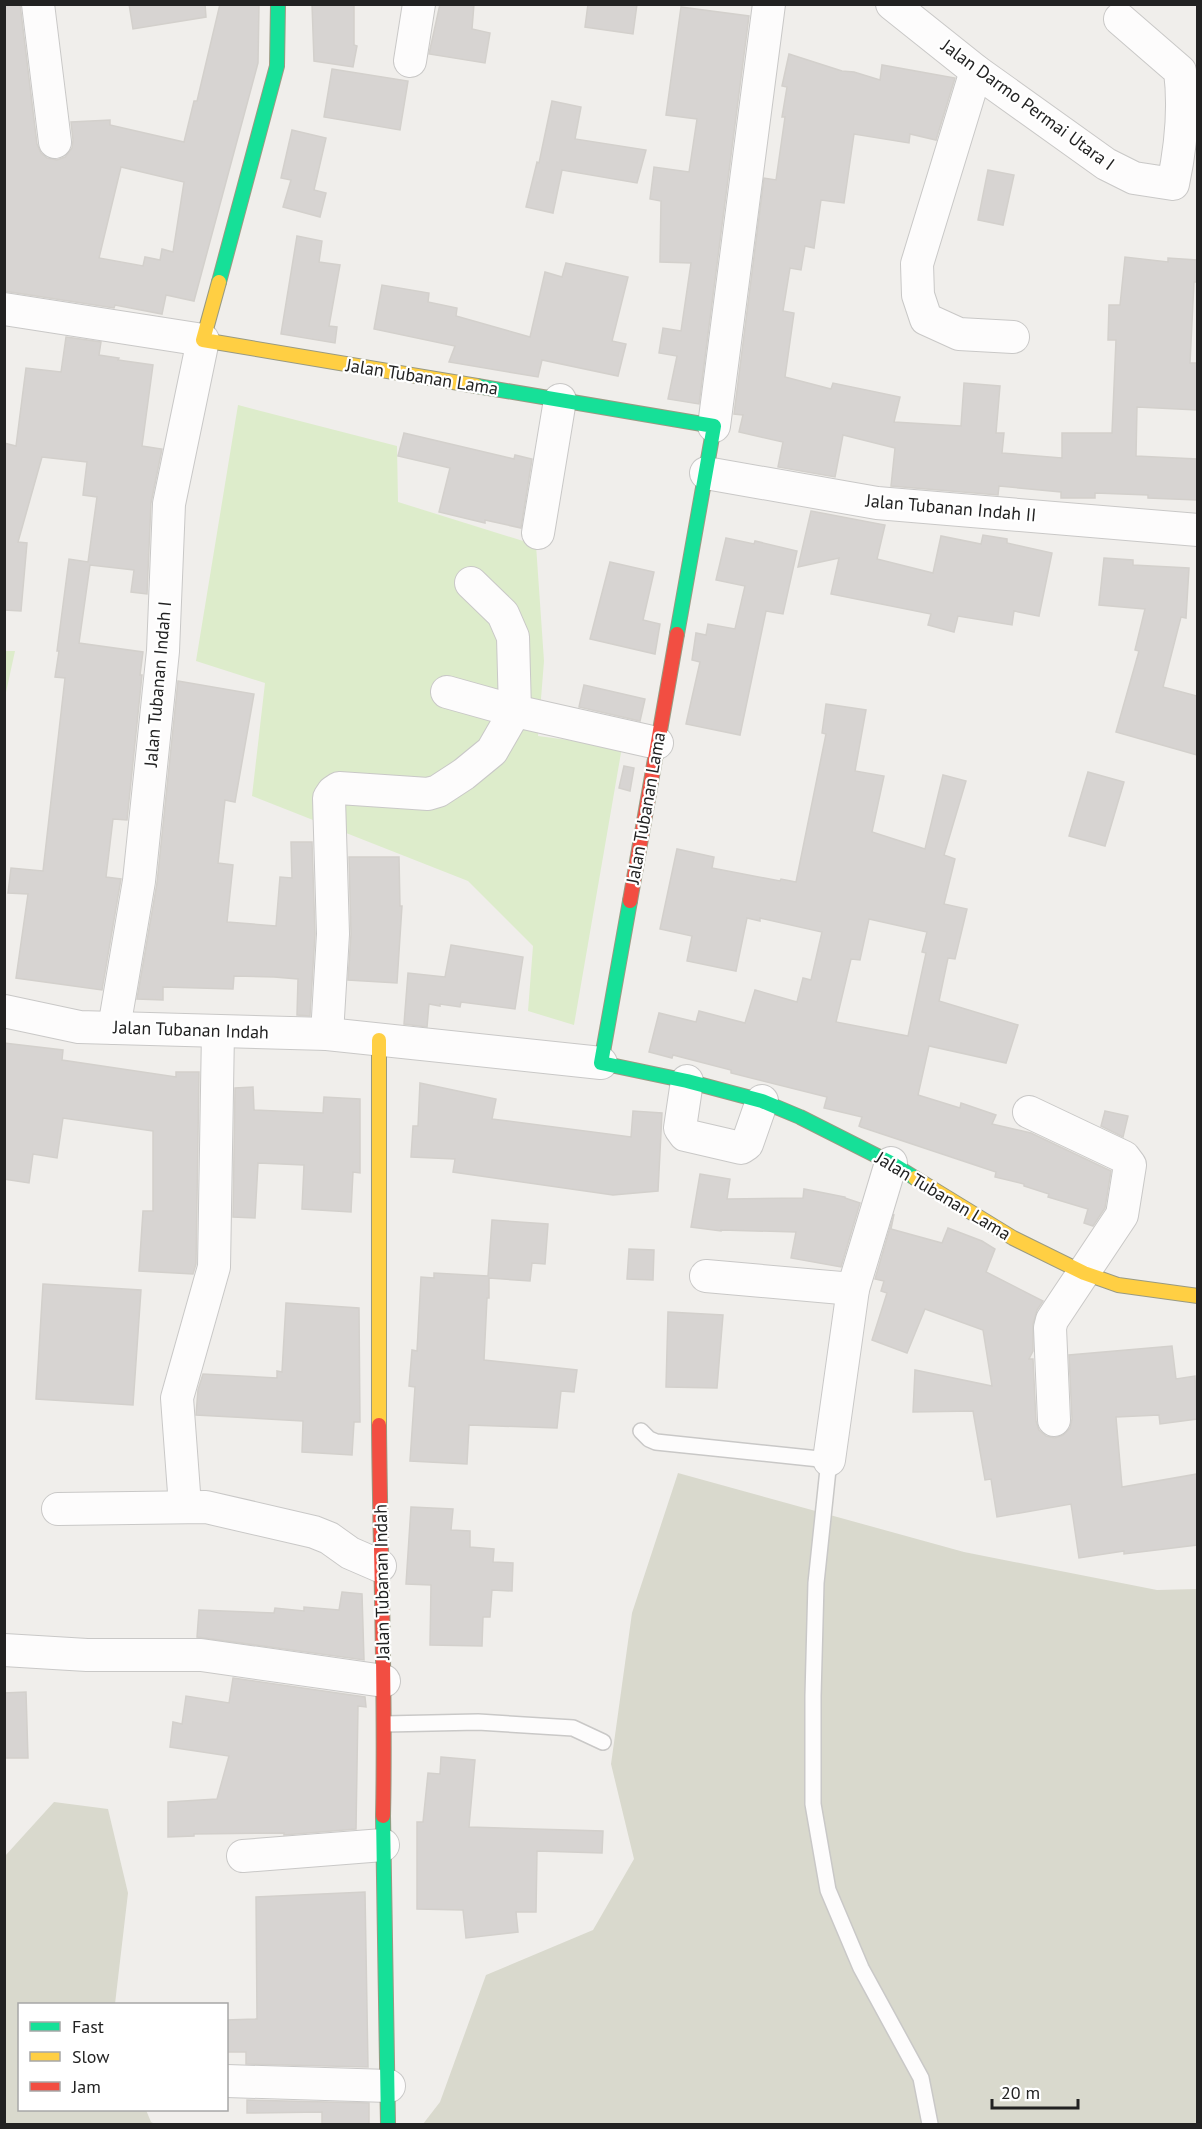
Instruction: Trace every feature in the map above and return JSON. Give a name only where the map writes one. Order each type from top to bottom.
[{"type":"street","points":[[38,4],[55,142]]},
{"type":"street","points":[[203,340],[277,66],[278,4]]},
{"type":"street","points":[[410,61],[419,4]]},
{"type":"street","points":[[714,426],[769,4]]},
{"type":"street","name":"Jalan Darmo Permai Utara I","points":[[892,4],[976,71],[1106,164],[1134,178],[1173,184],[1179,157],[1184,101],[1180,71],[1120,19]]},
{"type":"street","points":[[976,71],[917,264],[918,294],[926,320],[959,334],[1013,337]]},
{"type":"street","name":"Jalan Tubanan Lama","points":[[4,309],[714,426],[601,1062],[762,1101],[800,1117],[891,1163],[1014,1238],[1084,1273],[1118,1285],[1197,1296]]},
{"type":"street","name":"Jalan Tubanan Indah I","points":[[114,1028],[139,881],[163,651],[169,504],[203,340]]},
{"type":"street","points":[[538,533],[560,400]]},
{"type":"street","name":"Jalan Tubanan Indah II","points":[[706,473],[877,503],[1197,530]]},
{"type":"street","points":[[327,1034],[333,934],[329,798],[339,788],[414,794],[438,791],[464,774],[492,751],[515,711],[513,637],[503,614],[471,583]]},
{"type":"street","points":[[447,692],[515,711],[657,743]]},
{"type":"street","name":"Jalan Tubanan Indah","points":[[4,1011],[79,1028],[327,1034],[601,1062]]},
{"type":"street","points":[[185,1506],[177,1398],[214,1267],[218,1031]]},
{"type":"street","name":"Jalan Tubanan Indah","points":[[379,1040],[378,1351],[380,1566],[385,1724],[383,1845],[388,2124]]},
{"type":"street","points":[[687,1081],[680,1128],[685,1135],[741,1148],[747,1144],[762,1101]]},
{"type":"street","points":[[1029,1112],[1124,1157],[1130,1165],[1122,1215],[1058,1310],[1050,1328],[1054,1420]]},
{"type":"street","points":[[829,1460],[835,1433],[854,1289],[891,1163]]},
{"type":"street","points":[[706,1276],[854,1289]]},
{"type":"street","points":[[58,1509],[206,1507],[314,1532],[380,1566]]},
{"type":"street","points":[[4,1650],[87,1655],[201,1655],[384,1681]]},
{"type":"street","points":[[243,1856],[383,1845]]},
{"type":"street","points":[[228,2081],[389,2086]]},
{"type":"lane","points":[[642,1431],[649,1439],[656,1442],[829,1460],[816,1583],[813,1804],[828,1890],[861,1968],[921,2078],[930,2124]]},
{"type":"lane","points":[[385,1724],[478,1722],[573,1728],[603,1742]]},
{"type":"shaded area","points":[[678,1473],[964,1552],[1157,1590],[1197,1589],[1197,2124],[423,2124],[440,2102],[486,1975],[593,1930],[634,1859],[611,1764],[632,1613]]},
{"type":"shaded area","points":[[54,1802],[108,1809],[128,1893],[115,2003],[18,2003],[18,2111],[146,2111],[151,2122],[155,2124],[5,2124],[5,1856]]},
{"type":"green space","points":[[238,405],[397,446],[398,502],[536,545],[544,661],[538,736],[622,747],[574,1025],[528,1011],[533,946],[468,881],[252,796],[265,683],[196,661]]},
{"type":"green space","points":[[4,651],[15,651],[5,697]]},
{"type":"building","points":[[4,4],[20,4],[37,144],[41,153],[47,158],[57,160],[65,157],[72,148],[71,122],[110,120],[110,125],[184,142],[194,101],[197,101],[220,4],[259,4],[258,63],[194,301],[166,295],[162,314],[115,305],[114,308],[4,291]],"holes":[[[121,167],[184,182],[173,252],[162,249],[160,260],[145,257],[143,266],[99,258]]]},
{"type":"building","points":[[129,4],[205,4],[206,17],[133,29]]},
{"type":"building","points":[[312,4],[354,4],[354,45],[357,46],[353,67],[314,61]]},
{"type":"building","points":[[440,4],[474,4],[472,29],[490,33],[485,63],[429,54]]},
{"type":"building","points":[[588,4],[637,4],[633,34],[585,27]]},
{"type":"building","points":[[681,7],[749,16],[699,404],[668,399],[677,356],[659,353],[663,328],[681,331],[691,263],[660,262],[661,201],[650,199],[654,167],[689,172],[697,119],[666,115]]},
{"type":"building","points":[[789,54],[880,80],[882,65],[955,78],[936,140],[910,134],[909,143],[854,134],[844,203],[821,200],[814,248],[805,246],[801,270],[790,268],[783,311],[794,313],[785,377],[831,389],[833,383],[900,397],[894,422],[961,426],[964,383],[1000,386],[996,433],[1004,433],[1002,453],[1062,458],[1062,433],[1112,433],[1116,340],[1108,340],[1109,305],[1120,305],[1125,257],[1168,262],[1168,258],[1197,260],[1190,363],[1197,363],[1197,410],[1137,407],[1136,456],[1197,459],[1197,500],[1095,493],[1095,498],[1061,498],[1061,492],[999,486],[998,495],[891,486],[895,448],[843,435],[835,477],[778,467],[783,442],[739,432],[743,415],[734,414],[764,178],[776,180],[787,87],[782,86]]},
{"type":"building","points":[[332,69],[408,81],[400,130],[324,117]]},
{"type":"building","points":[[552,101],[581,107],[575,139],[646,150],[637,183],[562,170],[553,213],[526,207],[537,162],[539,163]]},
{"type":"building","points":[[292,130],[326,138],[314,190],[326,193],[320,217],[283,207],[291,180],[281,178]]},
{"type":"building","points":[[988,170],[1014,175],[1003,225],[978,220]]},
{"type":"building","points":[[297,236],[322,241],[319,262],[340,265],[329,326],[337,327],[335,343],[281,334]]},
{"type":"building","points":[[566,263],[628,277],[612,341],[626,344],[618,376],[542,360],[538,377],[449,362],[455,346],[374,329],[382,285],[429,293],[428,302],[457,308],[456,316],[530,337],[545,272],[562,277]]},
{"type":"building","points":[[66,337],[101,342],[99,355],[153,365],[142,446],[162,449],[151,503],[147,594],[131,592],[134,570],[90,565],[79,643],[143,652],[127,820],[113,819],[106,877],[121,879],[102,990],[16,978],[28,894],[8,893],[11,868],[43,871],[65,678],[55,677],[69,559],[88,562],[97,497],[83,495],[87,462],[42,457],[18,542],[27,543],[21,611],[4,610],[4,443],[16,446],[26,368],[61,372]]},
{"type":"building","points":[[404,433],[514,459],[515,455],[532,459],[521,528],[485,520],[485,523],[439,512],[450,468],[398,456]]},
{"type":"building","points":[[811,511],[885,525],[877,559],[933,573],[941,536],[981,544],[983,535],[1007,539],[1007,543],[1052,553],[1039,616],[1014,611],[1012,625],[958,616],[954,632],[928,625],[931,614],[831,594],[839,558],[798,567]]},
{"type":"building","points":[[726,538],[754,544],[755,541],[797,551],[783,614],[766,611],[740,735],[686,724],[700,662],[692,660],[696,633],[706,635],[708,624],[735,629],[745,586],[716,580]]},
{"type":"building","points":[[1104,558],[1133,560],[1133,565],[1189,568],[1186,618],[1181,617],[1163,687],[1197,696],[1197,755],[1116,732],[1139,651],[1135,650],[1145,609],[1099,605]]},
{"type":"building","points":[[610,562],[654,572],[643,620],[660,624],[655,654],[590,639]]},
{"type":"building","points":[[178,681],[254,694],[235,802],[225,800],[218,863],[233,865],[227,922],[276,926],[280,877],[292,878],[291,842],[312,842],[315,934],[310,1016],[297,1015],[298,979],[234,976],[233,989],[163,987],[163,1000],[137,999],[157,883]]},
{"type":"building","points":[[584,685],[645,699],[640,721],[579,707]]},
{"type":"building","points":[[826,704],[866,710],[855,771],[884,776],[872,832],[925,849],[943,775],[966,781],[944,855],[955,859],[944,904],[967,909],[955,959],[948,958],[939,1001],[1018,1025],[1006,1063],[929,1046],[918,1095],[960,1108],[961,1103],[996,1115],[992,1124],[1031,1133],[1111,1171],[1105,1208],[1093,1226],[1084,1223],[1088,1209],[1048,1197],[1049,1194],[1024,1186],[1024,1184],[995,1177],[996,1172],[861,1127],[859,1126],[862,1117],[824,1108],[827,1097],[731,1073],[731,1070],[673,1055],[672,1058],[649,1052],[659,1013],[696,1022],[699,1011],[745,1023],[755,990],[797,1002],[803,978],[811,980],[822,932],[760,918],[760,921],[747,918],[736,971],[687,961],[692,936],[660,929],[677,849],[714,857],[712,868],[796,882],[826,734],[822,733]],"holes":[[[869,919],[927,932],[922,952],[926,953],[908,1036],[836,1022],[851,959],[860,960]]]},
{"type":"building","points":[[624,766],[634,768],[630,791],[619,788]]},
{"type":"building","points":[[1088,772],[1124,782],[1105,846],[1069,836]]},
{"type":"building","points":[[349,857],[399,857],[400,906],[402,906],[397,983],[348,980],[351,934]]},
{"type":"building","points":[[451,945],[523,957],[515,1009],[461,1002],[460,1007],[429,1004],[427,1027],[404,1024],[408,973],[445,977]]},
{"type":"building","points":[[4,1043],[63,1050],[62,1060],[176,1077],[176,1072],[199,1072],[196,1264],[193,1274],[139,1271],[143,1211],[153,1211],[153,1131],[63,1118],[57,1158],[33,1154],[29,1183],[4,1179]]},
{"type":"building","points":[[420,1083],[496,1099],[492,1119],[631,1137],[633,1111],[662,1113],[658,1191],[613,1195],[453,1172],[455,1159],[411,1157],[413,1126],[418,1126]]},
{"type":"building","points":[[253,1087],[254,1110],[323,1113],[324,1097],[360,1099],[360,1173],[353,1172],[351,1212],[302,1209],[304,1165],[258,1163],[255,1218],[233,1217],[235,1088]]},
{"type":"building","points":[[1105,1111],[1128,1116],[1123,1137],[1101,1126]]},
{"type":"building","points":[[700,1174],[730,1179],[727,1199],[803,1198],[804,1189],[845,1197],[860,1203],[841,1267],[791,1258],[796,1232],[721,1231],[691,1227]]},
{"type":"building","points":[[894,1214],[891,1229],[942,1243],[948,1228],[982,1241],[995,1249],[986,1272],[1043,1301],[1037,1310],[1033,1324],[1033,1351],[1029,1359],[1033,1359],[1036,1421],[1039,1430],[1046,1436],[1055,1438],[1063,1435],[1070,1428],[1072,1419],[1069,1355],[1172,1346],[1176,1379],[1195,1376],[1197,1419],[1160,1424],[1159,1415],[1116,1417],[1122,1487],[1197,1474],[1197,1545],[1124,1554],[1124,1551],[1079,1558],[1071,1504],[997,1517],[991,1479],[985,1480],[973,1411],[913,1412],[915,1370],[992,1386],[983,1330],[925,1309],[907,1353],[872,1340],[887,1293],[881,1291],[884,1281],[875,1279]]},
{"type":"building","points":[[492,1220],[548,1224],[545,1264],[532,1263],[530,1281],[489,1278],[484,1360],[577,1370],[574,1392],[561,1391],[557,1428],[469,1425],[467,1464],[410,1461],[415,1387],[409,1386],[412,1350],[417,1351],[421,1277],[434,1278],[434,1273],[488,1276]]},
{"type":"building","points":[[629,1249],[654,1250],[653,1280],[627,1279]]},
{"type":"building","points":[[43,1284],[141,1290],[133,1405],[36,1399]]},
{"type":"building","points":[[286,1303],[359,1308],[360,1422],[354,1422],[352,1455],[302,1452],[303,1421],[196,1415],[198,1390],[203,1374],[277,1378],[277,1371],[282,1372]]},
{"type":"building","points":[[668,1312],[723,1315],[717,1388],[666,1387]]},
{"type":"building","points":[[411,1507],[453,1509],[451,1530],[470,1531],[470,1547],[494,1549],[493,1562],[513,1563],[512,1591],[492,1590],[490,1617],[483,1617],[482,1646],[430,1645],[431,1585],[406,1584]]},
{"type":"building","points":[[342,1592],[362,1594],[364,1660],[197,1637],[199,1610],[274,1613],[275,1608],[304,1611],[304,1607],[339,1610]]},
{"type":"building","points":[[233,1678],[365,1697],[366,1707],[358,1706],[356,1829],[284,1835],[284,1833],[194,1834],[194,1836],[168,1837],[168,1802],[217,1799],[229,1756],[170,1747],[173,1722],[182,1724],[186,1696],[229,1703]]},
{"type":"building","points":[[26,1692],[28,1758],[4,1758],[4,1693]]},
{"type":"building","points":[[441,1757],[475,1760],[469,1827],[603,1831],[602,1853],[537,1851],[536,1912],[516,1912],[518,1932],[466,1938],[463,1910],[417,1909],[417,1822],[423,1822],[428,1773],[440,1774]]},
{"type":"building","points":[[365,1892],[368,2067],[246,2064],[246,2052],[228,2052],[228,2020],[257,2019],[256,1897]]},
{"type":"building","points":[[247,2100],[369,2103],[369,2124],[322,2124],[322,2112],[247,2113]]},
{"type":"traffic: fast","points":[[219,282],[277,66],[278,4]]},
{"type":"traffic: fast","points":[[477,386],[714,426],[677,634]]},
{"type":"traffic: fast","points":[[630,901],[601,1063],[687,1081],[762,1101],[800,1117],[891,1163],[915,1178]]},
{"type":"traffic: fast","points":[[383,1816],[388,2124]]},
{"type":"traffic: slow","points":[[219,282],[203,340],[477,386]]},
{"type":"traffic: slow","points":[[379,1040],[379,1425]]},
{"type":"traffic: slow","points":[[915,1178],[1013,1238],[1084,1273],[1118,1285],[1198,1296]]},
{"type":"traffic: jam","points":[[630,901],[677,634]]},
{"type":"traffic: jam","points":[[379,1425],[383,1816]]}]
